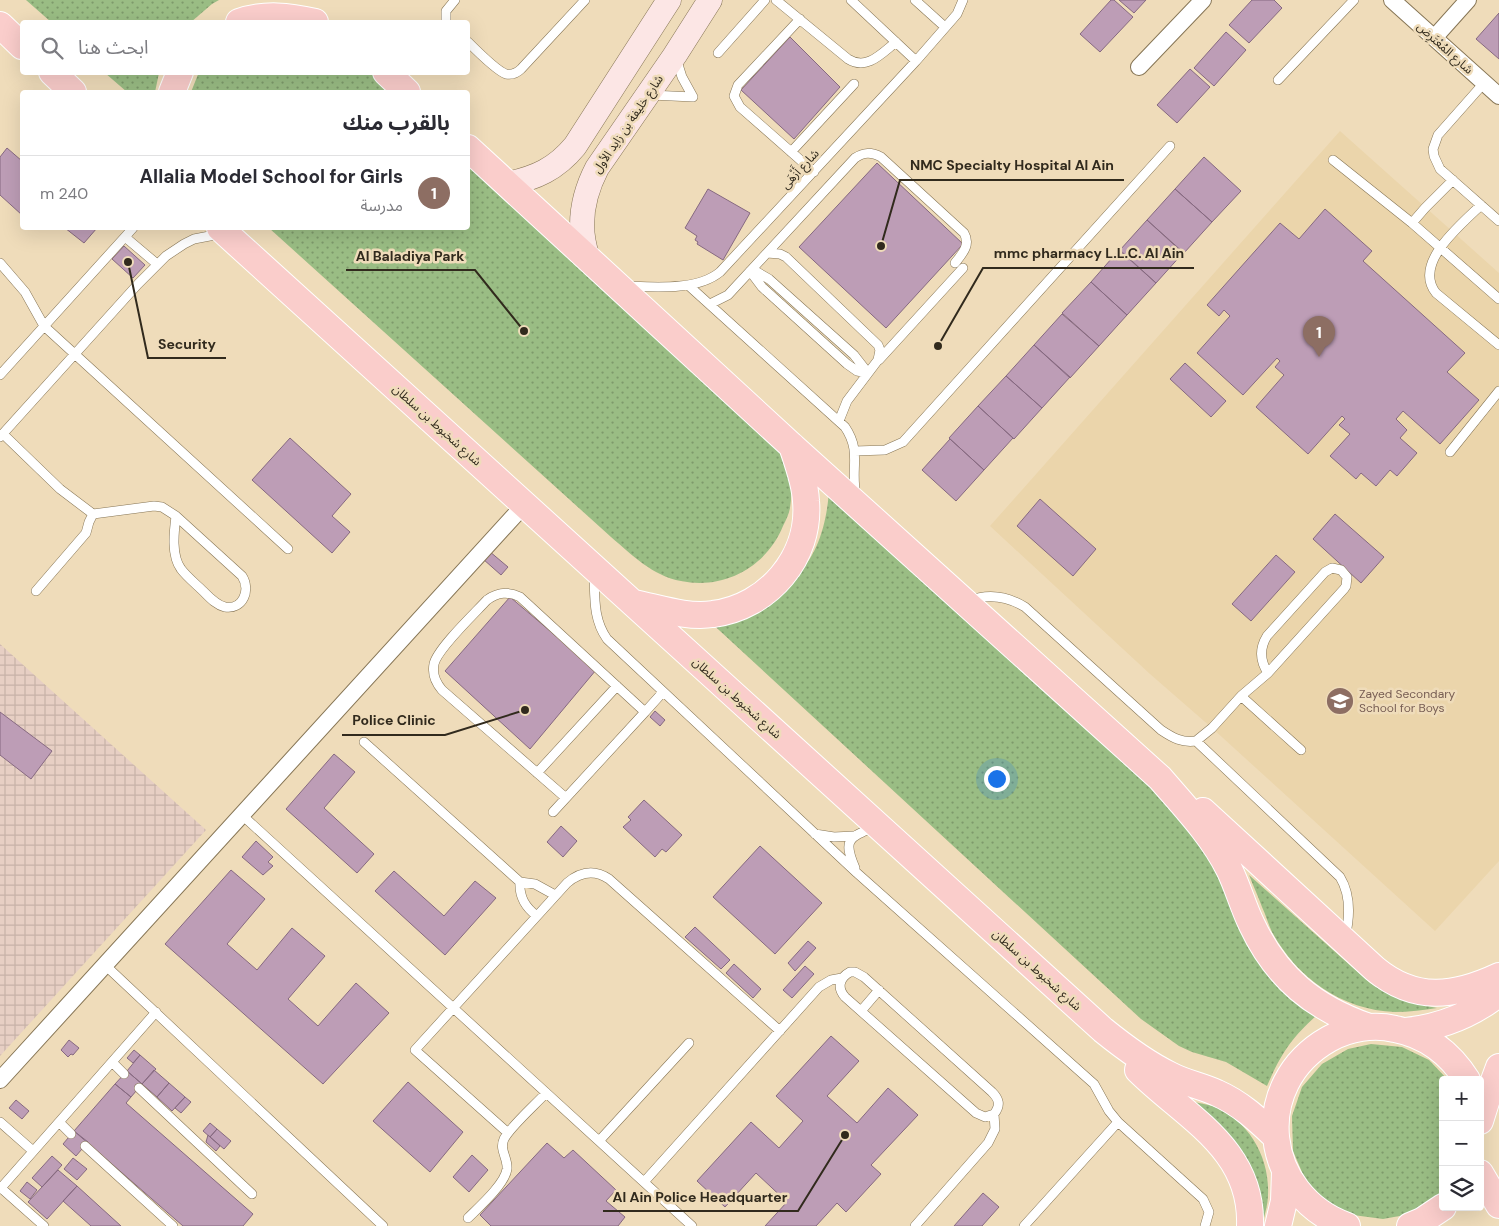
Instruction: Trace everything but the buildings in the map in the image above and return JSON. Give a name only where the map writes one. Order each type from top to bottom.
[{"type":"main road","points":[[306,0],[329,20]]},
{"type":"main road","points":[[507,184],[541,175],[568,155],[669,0]]},
{"type":"main road","points":[[647,95],[640,89],[639,78],[679,13],[682,0]]},
{"type":"main road","name":"شارع خليفة بن زايد الأول","points":[[588,258],[584,246],[582,219],[588,187],[597,168],[710,0]]},
{"type":"main road","points":[[247,20],[260,17],[290,16],[307,20]]},
{"type":"main road","points":[[0,25],[20,44]]},
{"type":"main road","points":[[55,75],[71,90]]},
{"type":"main road","points":[[173,90],[179,75]]},
{"type":"main road","points":[[389,75],[405,90]]},
{"type":"main road","points":[[470,150],[792,446],[1160,778],[1203,829],[1220,854],[1229,869],[1252,926],[1283,975],[1309,997],[1337,1015],[1369,1027]]},
{"type":"main road","name":"شارع شخبوط بن سلطان","points":[[223,231],[1103,1030],[1155,1068],[1230,1099],[1244,1108],[1276,1136]]},
{"type":"main road","points":[[633,602],[674,612],[694,615],[712,614],[731,611],[748,604],[775,584],[795,557],[802,540],[806,521],[803,483],[792,446]]},
{"type":"main road","points":[[1160,778],[1211,817],[1384,976],[1403,987],[1425,993],[1447,993],[1475,986],[1499,976]]},
{"type":"main road","points":[[1406,1031],[1424,1029],[1459,1017],[1476,1009],[1499,993]]},
{"type":"main road","points":[[1346,1226],[1320,1213],[1306,1202],[1294,1188],[1285,1172],[1279,1155],[1276,1119],[1279,1101],[1285,1085],[1294,1070],[1312,1050],[1335,1036],[1351,1030],[1387,1027],[1406,1031],[1426,1039],[1443,1051],[1458,1066],[1464,1076]]},
{"type":"main road","points":[[1103,1030],[1142,1074],[1211,1133],[1224,1148],[1235,1164],[1243,1181],[1248,1199],[1250,1226]]},
{"type":"main road","points":[[1484,1108],[1499,1068]]},
{"type":"main road","points":[[1278,1226],[1284,1202],[1285,1172]]},
{"type":"main road","points":[[1484,1180],[1499,1205]]},
{"type":"street","points":[[1139,67],[1203,0]]},
{"type":"street","name":"شارع المُعْتَرِض","points":[[1392,0],[1499,96]]},
{"type":"street","points":[[1434,38],[1468,0]]},
{"type":"street","points":[[0,1080],[525,504]]},
{"type":"lane","points":[[446,20],[446,11],[455,0]]},
{"type":"lane","points":[[470,44],[501,72],[515,73],[521,69],[585,0]]},
{"type":"lane","points":[[718,53],[765,0]]},
{"type":"lane","points":[[776,0],[855,63],[865,64],[873,60],[896,42]]},
{"type":"lane","points":[[851,0],[916,61]]},
{"type":"lane","points":[[915,0],[945,27]]},
{"type":"lane","name":"شارع أَزْهَى","points":[[618,286],[688,285],[706,281],[728,266],[916,61],[960,9],[963,0]]},
{"type":"lane","points":[[1278,80],[1354,0]]},
{"type":"lane","points":[[800,19],[738,85],[734,92],[737,104],[814,172]]},
{"type":"lane","points":[[647,95],[657,97],[693,97],[682,77],[675,54]]},
{"type":"lane","points":[[1484,83],[1438,135],[1435,142],[1434,156],[1436,163],[1499,221]]},
{"type":"lane","points":[[791,152],[854,84]]},
{"type":"lane","points":[[855,451],[885,450],[902,442],[1170,146]]},
{"type":"lane","points":[[710,304],[728,295],[855,158],[865,153],[881,156],[964,233],[967,245],[959,265],[878,360],[847,401],[838,421]]},
{"type":"lane","points":[[1333,160],[1412,223],[1499,299]]},
{"type":"lane","points":[[1412,223],[1453,180]]},
{"type":"lane","points":[[1481,205],[1439,247],[1429,271],[1430,282],[1432,288],[1499,345]]},
{"type":"lane","points":[[0,375],[131,230]]},
{"type":"lane","points":[[176,516],[175,555],[182,570],[220,606],[232,607],[238,604],[243,600],[247,591],[247,586],[242,576],[176,516],[154,506],[93,514],[60,489],[1,436],[157,264],[184,244],[223,231]]},
{"type":"lane","points":[[125,237],[157,264]]},
{"type":"lane","points":[[767,254],[780,254],[786,257],[875,341],[880,350],[878,360]]},
{"type":"lane","points":[[0,264],[25,292],[44,326],[288,549]]},
{"type":"lane","points":[[750,271],[762,287],[847,364],[857,371],[868,373]]},
{"type":"lane","points":[[688,285],[850,434],[855,451],[854,479],[861,507]]},
{"type":"lane","points":[[1450,452],[1499,391]]},
{"type":"lane","points":[[36,591],[86,533],[93,514]]},
{"type":"lane","points":[[594,566],[596,614],[602,632],[614,646],[857,873],[1088,1078],[1099,1091],[1109,1111],[1118,1122],[1203,1199],[1209,1212],[1205,1226]]},
{"type":"lane","points":[[966,602],[983,597],[1001,597],[1026,607],[1161,730],[1170,736],[1186,742],[1196,741],[1212,728],[1241,696],[1268,673],[1344,590],[1346,577],[1341,570],[1332,568],[1325,572],[1267,636],[1263,642],[1261,655],[1262,662],[1268,673]]},
{"type":"lane","points":[[566,798],[442,690],[435,678],[433,671],[436,658],[440,652],[487,600],[497,594],[509,593],[520,597],[645,712]]},
{"type":"lane","points":[[538,774],[617,686]]},
{"type":"lane","points":[[553,812],[663,692]]},
{"type":"lane","points":[[1241,696],[1300,750]]},
{"type":"lane","points":[[1196,741],[1334,871],[1344,883],[1348,898],[1348,920],[1345,941]]},
{"type":"lane","points":[[364,742],[520,882],[535,884],[555,895]]},
{"type":"lane","points":[[242,815],[644,1182],[681,1223],[692,1226]]},
{"type":"lane","points":[[815,833],[834,837],[854,836],[878,825]]},
{"type":"lane","points":[[854,836],[848,845],[848,850],[857,873]]},
{"type":"lane","points":[[508,1133],[415,1050],[555,895],[579,874],[602,874],[780,1031]]},
{"type":"lane","points":[[520,882],[523,901],[531,912],[537,916]]},
{"type":"lane","points":[[105,965],[383,1226]]},
{"type":"lane","points":[[644,1182],[819,987],[831,980],[842,978],[850,972],[855,972],[860,973],[879,990],[992,1092],[998,1100],[999,1105],[994,1114],[994,1129],[988,1143],[916,1225]]},
{"type":"lane","points":[[842,978],[840,983],[842,993],[976,1114],[985,1117],[994,1114]]},
{"type":"lane","points":[[861,1011],[879,990]]},
{"type":"lane","points":[[44,1226],[1,1188],[156,1012]]},
{"type":"lane","points":[[599,1141],[689,1043]]},
{"type":"lane","points":[[112,1062],[124,1074]]},
{"type":"lane","points":[[139,1088],[252,1194]]},
{"type":"lane","points":[[468,1218],[500,1184],[505,1175],[507,1164],[502,1148],[505,1137],[546,1093]]},
{"type":"lane","points":[[0,1122],[33,1151]]},
{"type":"lane","points":[[59,1122],[71,1134]]},
{"type":"lane","points":[[1024,1226],[1118,1122]]},
{"type":"lane","points":[[85,1146],[173,1226]]},
{"type":"shaded area","points":[[1340,131],[1499,273],[1499,861],[1435,931],[1150,674],[990,526]]},
{"type":"shaded area","points":[[0,644],[206,830],[0,1056]]},
{"type":"green space","points":[[26,0],[219,0],[193,20],[49,20]]},
{"type":"green space","points":[[107,75],[159,75],[155,90],[125,90]]},
{"type":"green space","points":[[198,75],[386,75],[404,90],[192,90]]},
{"type":"green space","points":[[470,150],[787,459],[791,489],[789,512],[776,540],[766,553],[743,572],[713,582],[681,581],[652,570],[611,537],[271,230],[470,230]]},
{"type":"green space","points":[[829,485],[1182,804],[1247,916],[1326,1007],[1291,1042],[1267,1086],[1226,1062],[1179,1046],[1141,1019],[707,619],[788,580],[803,568],[810,559],[821,535],[825,522]]},
{"type":"green space","points":[[1249,875],[1370,983],[1402,999],[1437,1008],[1400,1012],[1376,1010],[1339,998],[1323,988],[1294,964],[1282,949],[1271,929]]},
{"type":"green space","points":[[1371,1044],[1402,1047],[1429,1060],[1444,1076],[1439,1076],[1439,1193],[1432,1201],[1405,1215],[1383,1219],[1353,1215],[1326,1201],[1305,1179],[1293,1151],[1292,1116],[1302,1087],[1322,1064],[1348,1049]]},
{"type":"green space","points":[[1190,1101],[1213,1106],[1226,1112],[1247,1131],[1255,1142],[1261,1154],[1268,1181],[1268,1202],[1263,1222]]},
{"type":"place","name":"NMC Specialty Hospital Al Ain","points":[[881,246]]},
{"type":"place","name":"Security","points":[[128,262]]},
{"type":"place","name":"Al Baladiya Park","points":[[524,331]]},
{"type":"place","name":"mmc pharmacy L.L.C. Al Ain","points":[[938,346]]},
{"type":"place","name":"Allalia Model School for Girls","points":[[1319,357]]},
{"type":"place","name":"Zayed Secondary School for Boys","points":[[1340,701]]},
{"type":"place","name":"Police Clinic","points":[[525,710]]},
{"type":"place","name":"Al Ain Police Headquarter","points":[[845,1135]]}]
